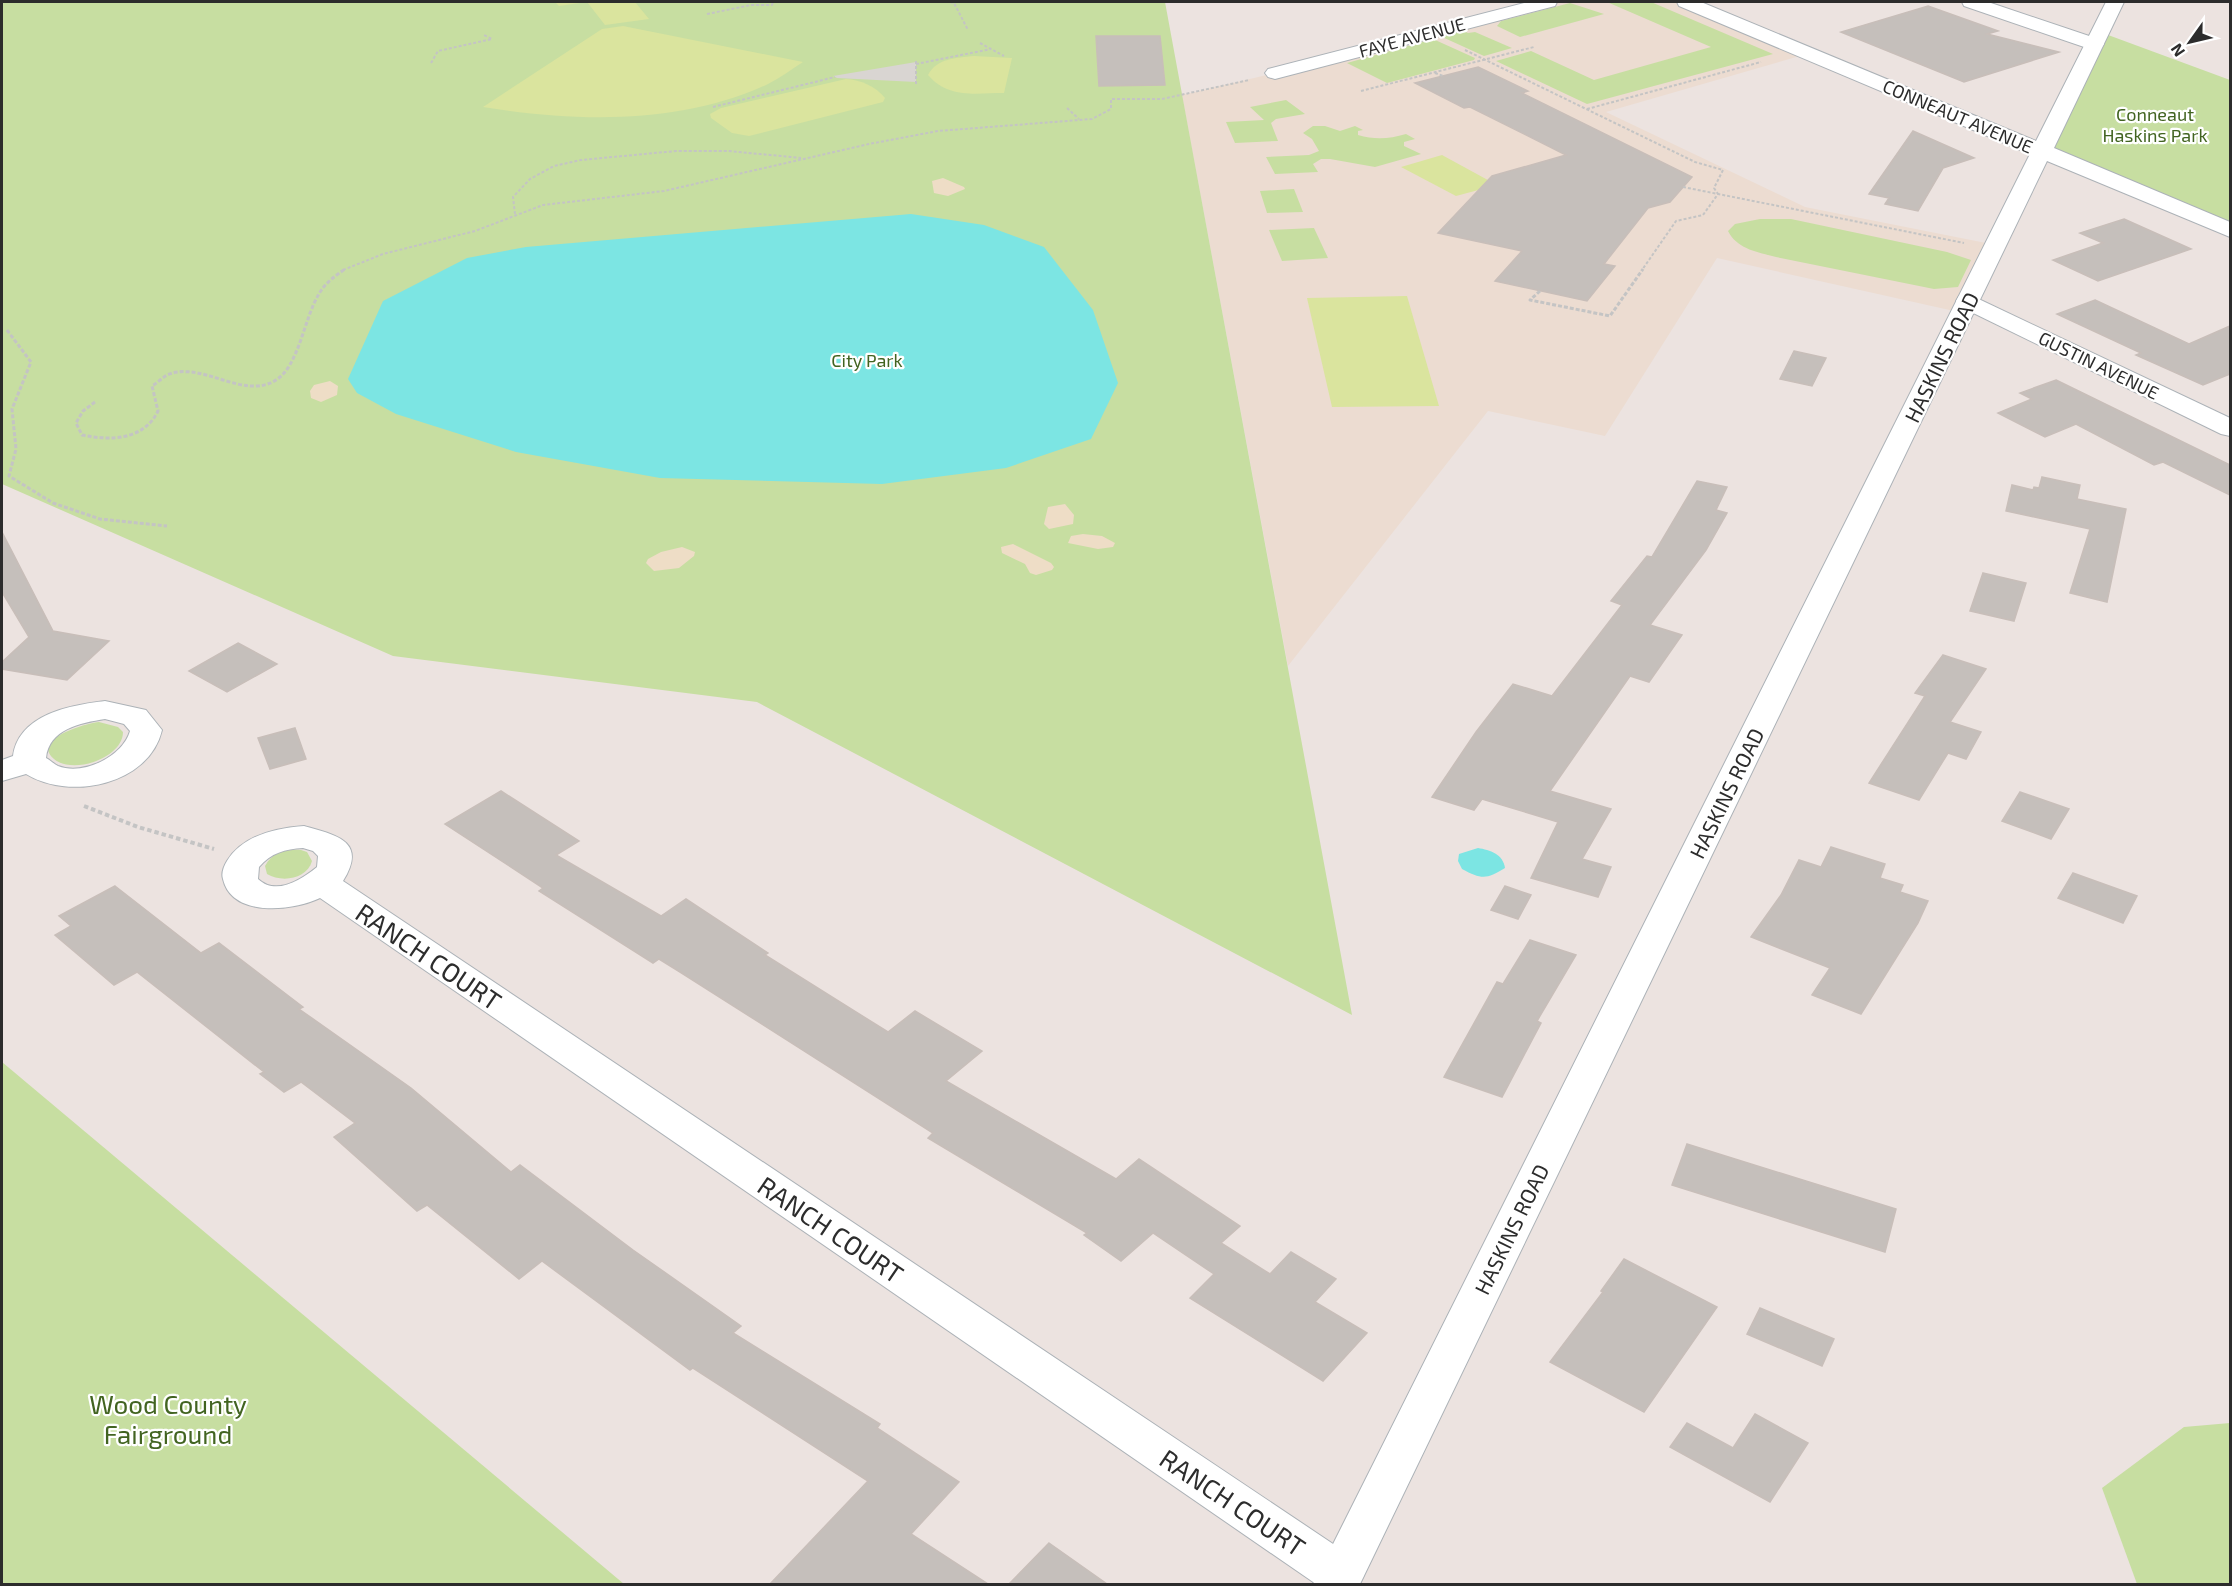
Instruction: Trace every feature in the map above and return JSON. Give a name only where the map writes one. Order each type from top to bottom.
[{"type":"street","name":"FAYE AVENUE","points":[[1275,73],[1548,2]]},
{"type":"street","name":"CONNEAUT AVENUE","points":[[1686,2],[2230,230]]},
{"type":"street","points":[[1971,2],[2094,44]]},
{"type":"street","name":"HASKINS ROAD","points":[[1338,1580],[2115,2]]},
{"type":"street","name":"GUSTIN AVENUE","points":[[1968,301],[2224,420]]},
{"type":"street","points":[[304,837],[330,845],[335,853],[336,863],[332,873],[322,883],[293,896],[277,898],[250,893],[242,886],[238,877],[246,858],[258,849],[280,840],[304,837]]},
{"type":"street","name":"RANCH COURT","points":[[322,883],[1338,1580]]},
{"type":"path","points":[[707,14],[751,5],[772,5],[773,2]]},
{"type":"path","points":[[950,2],[954,3],[968,30]]},
{"type":"path","points":[[1429,33],[1695,162],[1723,170],[1714,188],[1718,194]]},
{"type":"path","points":[[431,63],[438,51],[492,39],[484,35]]},
{"type":"path","points":[[980,43],[1004,56]]},
{"type":"path","points":[[1361,91],[1534,47]]},
{"type":"path","points":[[916,85],[916,62],[991,49]]},
{"type":"path","points":[[1587,109],[1763,61]]},
{"type":"path","points":[[95,402],[83,411],[76,423],[82,435],[99,439],[127,436],[150,426],[158,411],[152,386],[161,377],[182,372],[205,372],[236,383],[257,385],[273,382],[287,372],[312,304],[328,282],[346,268],[379,256],[494,224],[515,214],[548,204],[662,191],[939,131],[1092,119],[1111,109],[1111,99],[1162,99],[1275,73]]},
{"type":"path","points":[[1435,73],[1443,76]]},
{"type":"path","points":[[712,107],[835,77]]},
{"type":"path","points":[[1067,108],[1079,120]]},
{"type":"path","points":[[515,214],[513,197],[530,179],[554,166],[581,160],[676,151],[729,151],[808,159]]},
{"type":"path","points":[[1683,187],[1964,243]]},
{"type":"path","points":[[1540,291],[1530,300],[1610,316],[1676,221],[1703,215],[1718,194]]},
{"type":"path","points":[[7,330],[31,362],[12,409],[16,449],[9,476],[53,503],[100,519],[167,526]]},
{"type":"path","points":[[77,804],[138,827],[246,858]]},
{"type":"shaded area","points":[[1548,2],[1686,2],[1810,53],[1606,112],[1805,207],[1996,245],[1963,313],[1717,258],[1605,436],[1488,411],[1288,666],[1182,95]]},
{"type":"shaded area","points":[[916,62],[916,82],[833,76]]},
{"type":"green space","name":"City Park","points":[[2,2],[1165,2],[1352,1015],[757,702],[393,656],[2,484]]},
{"type":"green space","points":[[555,2],[587,2],[559,6]]},
{"type":"green space","points":[[587,2],[635,2],[649,19],[605,25]]},
{"type":"green space","points":[[1607,2],[1651,2],[1773,54],[1587,104],[1496,61],[1531,51],[1594,80],[1711,47]]},
{"type":"green space","points":[[1570,3],[1604,14],[1520,37],[1497,26],[1501,21]]},
{"type":"green space","points":[[623,26],[803,62],[768,84],[735,97],[700,107],[664,113],[628,116],[555,116],[483,107],[602,29]]},
{"type":"green space","points":[[1462,30],[1468,33],[1475,32],[1512,48],[1484,56],[1440,36]]},
{"type":"green space","name":"Conneaut Haskins Park","points":[[2100,32],[2230,80],[2230,230],[2042,151]]},
{"type":"green space","points":[[1433,39],[1475,58],[1387,83],[1347,63]]},
{"type":"green space","points":[[974,56],[1012,58],[1004,93],[973,94],[954,91],[936,83],[928,75],[936,65],[942,62]]},
{"type":"green space","points":[[846,79],[862,82],[872,87],[885,98],[883,102],[749,136],[732,133],[711,118],[710,114],[721,108]]},
{"type":"green space","points":[[1286,100],[1305,114],[1276,119],[1271,123],[1278,141],[1235,143],[1226,122],[1264,120],[1250,107]]},
{"type":"green space","points":[[1313,126],[1325,126],[1340,131],[1355,126],[1363,130],[1358,131],[1358,135],[1364,137],[1388,138],[1406,134],[1415,139],[1404,142],[1404,146],[1421,154],[1375,167],[1321,159],[1313,164],[1318,172],[1275,174],[1266,157],[1309,155],[1319,151],[1312,139],[1303,133]]},
{"type":"green space","points":[[1442,155],[1497,185],[1456,196],[1401,167]]},
{"type":"green space","points":[[1294,189],[1303,212],[1267,213],[1260,191]]},
{"type":"green space","points":[[1760,219],[1791,219],[1947,252],[1971,260],[1958,287],[1934,289],[1776,257],[1742,246],[1728,231],[1735,224]]},
{"type":"green space","points":[[1314,228],[1328,258],[1282,261],[1269,230]]},
{"type":"green space","points":[[1407,296],[1439,406],[1332,407],[1307,298]]},
{"type":"green space","points":[[99,722],[118,727],[123,732],[121,741],[106,756],[96,761],[73,765],[62,764],[49,752],[49,745],[63,733]]},
{"type":"green space","points":[[285,851],[307,852],[312,861],[305,872],[287,879],[267,874],[265,866],[272,857]]},
{"type":"green space","name":"Wood County Fairground","points":[[2,1062],[624,1584],[2,1584]]},
{"type":"green space","points":[[2230,1423],[2230,1584],[2137,1584],[2102,1488],[2184,1427]]},
{"type":"sand","points":[[943,178],[965,189],[948,196],[934,193],[932,181]]},
{"type":"sand","points":[[330,381],[338,386],[337,395],[321,402],[311,398],[310,391],[314,385]]},
{"type":"sand","points":[[1065,504],[1074,515],[1073,524],[1049,529],[1044,524],[1048,507]]},
{"type":"sand","points":[[1083,534],[1102,536],[1115,543],[1113,547],[1098,549],[1068,543],[1071,536]]},
{"type":"sand","points":[[1013,544],[1051,563],[1054,567],[1052,570],[1036,575],[1030,573],[1025,564],[1002,553],[1001,547]]},
{"type":"sand","points":[[682,547],[695,552],[694,556],[679,568],[654,571],[646,563],[648,559],[661,552]]},
{"type":"water","points":[[911,214],[984,225],[1044,247],[1093,310],[1118,383],[1091,439],[1006,468],[882,484],[660,478],[516,452],[396,414],[357,393],[348,379],[383,301],[467,258],[526,247]]},
{"type":"water","points":[[1478,848],[1499,856],[1505,868],[1484,877],[1462,869],[1458,861],[1459,854]]},
{"type":"building","points":[[1928,6],[1998,31],[1987,34],[2059,52],[1964,82],[1841,32]]},
{"type":"building","points":[[1096,36],[1160,36],[1165,85],[1099,86]]},
{"type":"building","points":[[1478,67],[1528,91],[1522,93],[1692,177],[1670,202],[1648,208],[1604,264],[1615,266],[1587,301],[1495,281],[1522,251],[1438,233],[1492,176],[1566,155],[1470,107],[1464,108],[1415,83]]},
{"type":"building","points":[[1913,131],[1974,158],[1943,168],[1918,211],[1885,204],[1889,198],[1869,194]]},
{"type":"building","points":[[2124,219],[2191,249],[2098,281],[2053,260],[2103,243],[2080,233]]},
{"type":"building","points":[[2095,300],[2189,344],[2230,326],[2230,374],[2203,385],[2136,355],[2141,353],[2057,314]]},
{"type":"building","points":[[1794,351],[1826,358],[1812,386],[1780,379]]},
{"type":"building","points":[[2056,380],[2230,465],[2230,495],[2163,462],[2154,465],[2076,424],[2045,437],[1998,413],[2032,399],[2020,393]]},
{"type":"building","points":[[2042,477],[2080,485],[2077,499],[2126,509],[2107,602],[2070,593],[2090,529],[2006,511],[2012,485],[2033,490],[2034,487],[2039,488]]},
{"type":"building","points":[[1697,481],[1727,487],[1716,510],[1727,513],[1706,550],[1650,625],[1682,635],[1649,682],[1630,676],[1550,791],[1611,809],[1582,859],[1611,867],[1598,897],[1531,878],[1558,822],[1482,799],[1474,810],[1432,797],[1476,732],[1513,684],[1552,696],[1622,605],[1611,601],[1647,556],[1652,557]]},
{"type":"building","points":[[2,532],[53,631],[109,641],[67,680],[2,669],[2,662],[29,637],[2,592]]},
{"type":"building","points":[[1983,573],[2026,583],[2014,621],[1970,611]]},
{"type":"building","points":[[238,643],[277,664],[227,692],[189,671]]},
{"type":"building","points":[[1943,655],[1986,669],[1950,722],[1981,732],[1966,759],[1948,753],[1919,800],[1869,783],[1925,696],[1915,693]]},
{"type":"building","points":[[295,728],[306,759],[270,769],[258,738]]},
{"type":"building","points":[[501,791],[579,841],[556,855],[661,916],[686,899],[768,953],[765,955],[888,1032],[915,1011],[982,1051],[946,1081],[1116,1179],[1139,1159],[1240,1226],[1221,1243],[1270,1274],[1291,1252],[1336,1279],[1315,1302],[1367,1333],[1323,1381],[1190,1298],[1214,1274],[1153,1233],[1121,1261],[1084,1235],[1087,1233],[928,1138],[933,1133],[659,959],[653,963],[539,891],[543,888],[445,824]]},
{"type":"building","points":[[2020,792],[2069,809],[2051,839],[2002,821]]},
{"type":"building","points":[[1831,847],[1885,864],[1880,878],[1903,885],[1900,892],[1928,901],[1918,923],[1861,1014],[1812,995],[1830,968],[1751,937],[1781,895],[1799,860],[1821,867]]},
{"type":"building","points":[[2073,873],[2137,896],[2123,923],[2058,898]]},
{"type":"building","points":[[115,886],[201,953],[219,943],[303,1007],[299,1009],[411,1088],[511,1172],[520,1165],[633,1250],[741,1326],[733,1333],[880,1424],[877,1428],[959,1482],[911,1534],[988,1584],[770,1584],[868,1481],[693,1368],[690,1370],[542,1261],[519,1279],[427,1205],[417,1211],[334,1137],[355,1123],[301,1082],[284,1092],[260,1074],[264,1072],[137,972],[114,985],[55,935],[71,926],[59,916]]},
{"type":"building","points":[[1505,886],[1531,895],[1518,919],[1491,910]]},
{"type":"building","points":[[1530,940],[1576,955],[1537,1021],[1541,1023],[1502,1097],[1444,1077],[1497,982],[1503,984]]},
{"type":"building","points":[[1687,1144],[1896,1209],[1885,1252],[1672,1185]]},
{"type":"building","points":[[1624,1259],[1717,1307],[1644,1412],[1550,1362],[1603,1292],[1601,1291]]},
{"type":"building","points":[[1760,1308],[1834,1339],[1822,1366],[1747,1334]]},
{"type":"building","points":[[1755,1414],[1808,1443],[1770,1502],[1670,1447],[1687,1423],[1733,1448]]},
{"type":"building","points":[[1049,1543],[1107,1584],[1009,1584]]}]
